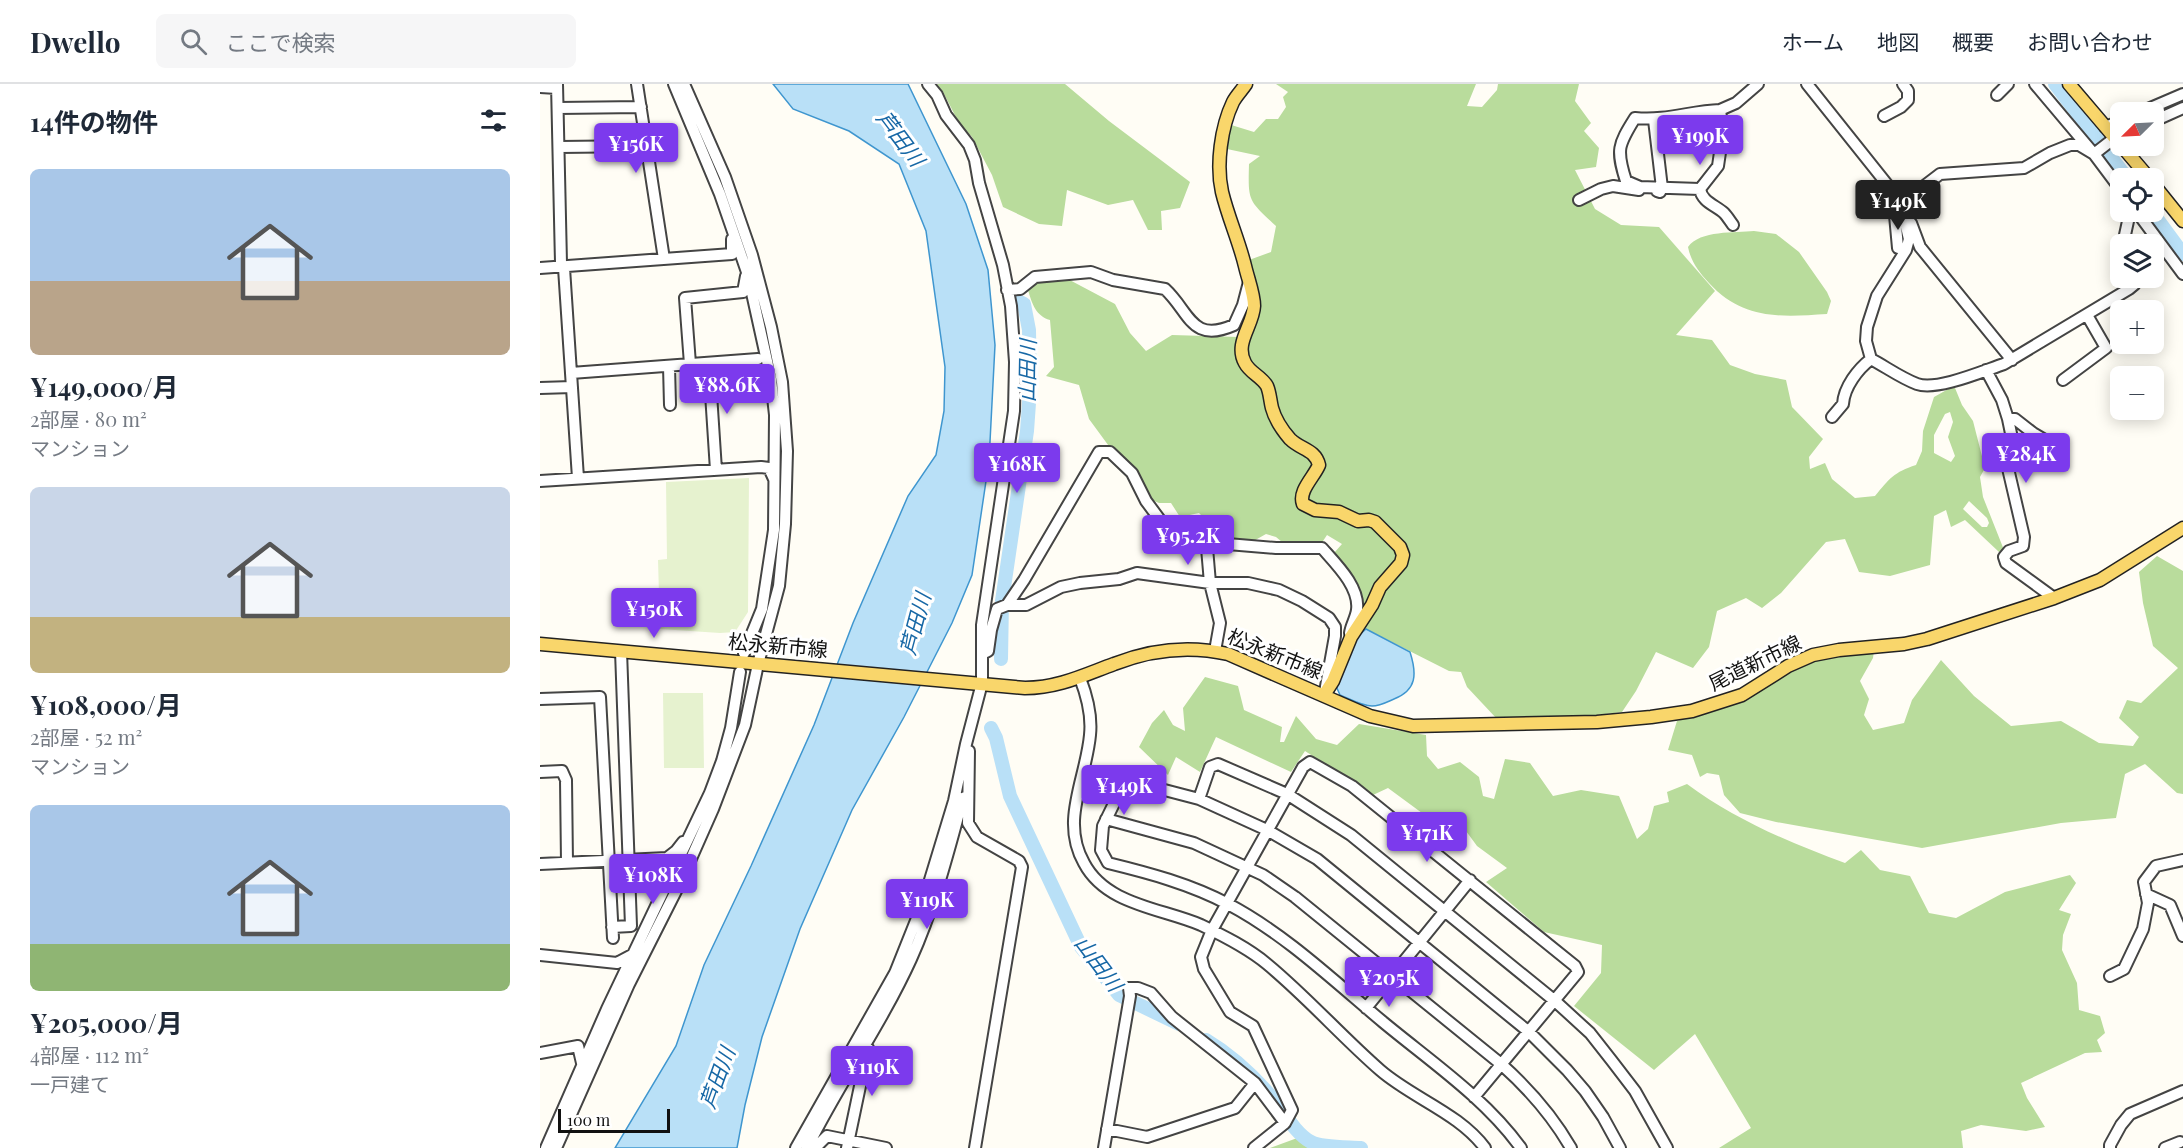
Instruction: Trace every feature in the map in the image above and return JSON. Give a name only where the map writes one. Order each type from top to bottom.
[{"type":"main road","name":"松永新市線","points":[[540,644],[1006,687],[1044,688],[1080,678],[1115,663],[1150,652],[1189,648],[1228,654],[1324,695],[1333,681],[1351,637],[1372,605],[1380,586],[1401,563],[1403,555],[1400,547],[1375,522],[1358,521],[1339,512],[1315,510],[1303,504],[1301,498],[1303,492],[1319,465],[1317,458],[1311,451],[1298,446],[1290,439],[1273,410],[1266,383],[1249,369],[1244,361],[1242,342],[1254,305],[1243,256],[1222,191],[1221,165],[1222,141],[1226,123],[1233,102],[1246,84]]},
{"type":"main road","points":[[2069,84],[2110,132]]},
{"type":"main road","points":[[2130,156],[2141,168]]},
{"type":"main road","points":[[2164,197],[2183,221]]},
{"type":"main road","name":"尾道新市線","points":[[1324,695],[1370,716],[1413,726],[1598,722],[1692,711],[1742,695],[1788,666],[1813,655],[1927,639],[2054,598],[2100,580],[2183,528]]},
{"type":"street","points":[[637,84],[664,260]]},
{"type":"street","points":[[674,84],[720,194],[748,275],[764,339],[771,379],[775,414],[774,530],[762,609],[744,652]]},
{"type":"street","points":[[556,1148],[629,984],[682,879],[713,809],[746,724],[762,664],[778,586],[786,524],[787,452],[783,393],[771,327],[752,255],[725,177],[684,84]]},
{"type":"street","points":[[796,1148],[894,973],[923,903],[939,855],[954,801],[982,654],[982,625],[1014,411],[1015,362],[1011,306],[1003,265],[969,145],[952,124],[937,95],[928,84]]},
{"type":"street","points":[[1700,189],[1640,187],[1626,181],[1620,162],[1621,141],[1635,118],[1654,120],[1720,110],[1736,103],[1757,84]]},
{"type":"street","points":[[1807,84],[1901,204],[1920,247],[2012,360]]},
{"type":"street","points":[[1884,116],[1901,107],[1908,100],[1908,91],[1903,84]]},
{"type":"street","points":[[1997,95],[2008,84]]},
{"type":"street","points":[[2035,84],[2110,175]]},
{"type":"street","points":[[540,87],[557,86],[563,266],[578,478]]},
{"type":"street","points":[[2164,102],[2183,94]]},
{"type":"street","points":[[558,108],[641,107]]},
{"type":"street","points":[[1720,110],[1723,132],[1718,166],[1700,189],[1701,195],[1711,205],[1724,212],[1733,225]]},
{"type":"street","points":[[2164,117],[2179,110],[2183,121]]},
{"type":"street","points":[[1579,200],[1613,186],[1660,192],[1662,188],[1654,120]]},
{"type":"street","points":[[2094,154],[2110,136]]},
{"type":"street","points":[[1898,248],[1895,215],[1901,204],[1940,174],[2024,168],[2070,145],[2079,145],[2094,154]]},
{"type":"street","points":[[560,147],[646,146]]},
{"type":"street","points":[[1901,204],[1909,239],[1906,250],[1877,296],[1867,327],[1866,341],[1871,359],[1918,384],[1933,386],[2012,360],[2131,288]]},
{"type":"street","points":[[2144,222],[2183,274]]},
{"type":"street","points":[[540,268],[732,254],[732,230]]},
{"type":"street","points":[[1007,290],[1020,289],[1035,277],[1092,272],[1113,280],[1166,289],[1190,322],[1209,332],[1234,325],[1243,305],[1249,282]]},
{"type":"street","points":[[690,364],[686,298],[743,292],[748,275]]},
{"type":"street","points":[[2063,380],[2106,348],[2087,315]]},
{"type":"street","points":[[571,373],[758,359]]},
{"type":"street","points":[[1832,417],[1844,404],[1844,398],[1859,368],[1871,359]]},
{"type":"street","points":[[709,363],[716,470]]},
{"type":"street","points":[[669,366],[670,405]]},
{"type":"street","points":[[1986,370],[2002,400],[2008,419],[2013,442],[2007,464],[2024,537],[2023,546],[2009,551],[2004,557],[2006,563],[2054,598]]},
{"type":"street","points":[[540,388],[572,387]]},
{"type":"street","points":[[711,393],[746,391]]},
{"type":"street","points":[[2008,419],[2016,419],[2033,433],[2060,449]]},
{"type":"street","points":[[1006,605],[1024,580],[1099,452],[1110,452],[1132,473],[1146,501],[1163,524],[1171,530],[1204,542],[1276,548],[1322,548],[1337,564],[1357,596],[1358,607],[1350,630],[1351,637]]},
{"type":"street","points":[[540,481],[769,468],[776,482],[782,523],[786,524]]},
{"type":"street","points":[[1204,542],[1207,548],[1210,583],[1220,623],[1215,651]]},
{"type":"street","points":[[982,654],[988,651],[997,609],[1006,605],[1026,605],[1061,587],[1080,582],[1119,579],[1137,573],[1210,583],[1248,583],[1279,590],[1329,618],[1335,627],[1335,636],[1324,695]]},
{"type":"street","points":[[540,699],[600,697],[613,932],[631,926],[621,651]]},
{"type":"street","points":[[546,1148],[582,1064],[695,827],[722,761],[731,728],[740,672]]},
{"type":"street","points":[[1080,678],[1087,694],[1091,724],[1085,765],[1073,818],[1073,832],[1083,863],[1091,875],[1112,892],[1133,903],[1187,919],[1212,930],[1241,945],[1267,963],[1381,1071],[1462,1125],[1485,1148]]},
{"type":"street","points":[[966,744],[969,748],[968,823],[977,837],[1019,861],[1022,867],[975,1148]]},
{"type":"street","points":[[1254,1148],[1285,1123],[1292,1110],[1253,1026],[1230,1012],[1204,969],[1201,957],[1212,930],[1287,794],[1303,767],[1310,762],[1352,786],[1470,879],[1575,966],[1578,972],[1474,1097]]},
{"type":"street","points":[[1199,799],[1210,767],[1218,764],[1287,794],[1351,835],[1555,1001],[1590,1034],[1635,1091],[1666,1148]]},
{"type":"street","points":[[540,771],[562,771],[566,780],[567,863]]},
{"type":"street","points":[[1521,1148],[1474,1097],[1291,946],[1252,918],[1227,903],[1163,876],[1108,863],[1101,850],[1103,826],[1124,783],[1130,781],[1199,799],[1267,830],[1317,859],[1529,1032],[1585,1091],[1620,1148]]},
{"type":"street","points":[[807,1148],[826,1111],[870,1040],[912,958],[934,901],[963,798],[968,796]]},
{"type":"street","points":[[540,864],[667,858],[676,851],[710,809],[713,809]]},
{"type":"street","points":[[1106,819],[1194,843],[1263,875],[1295,897],[1528,1088],[1557,1124],[1571,1148]]},
{"type":"street","points":[[2110,976],[2124,969],[2143,929],[2148,903],[2144,882],[2156,866],[2183,860]]},
{"type":"street","points":[[1366,1008],[1470,879]]},
{"type":"street","points":[[2146,894],[2170,905],[2183,936]]},
{"type":"street","points":[[540,955],[617,963],[634,954]]},
{"type":"street","points":[[1104,1148],[1130,996],[1129,988],[1138,988],[1151,993],[1172,1017],[1255,1083],[1285,1123]]},
{"type":"street","points":[[848,1144],[870,1040]]},
{"type":"street","points":[[540,1053],[578,1046],[582,1064]]},
{"type":"street","points":[[1107,1129],[1147,1137],[1235,1108],[1255,1083]]},
{"type":"street","points":[[2110,1148],[2121,1125],[2130,1114],[2183,1091]]},
{"type":"street","points":[[815,1148],[827,1136],[848,1144],[886,1148]]},
{"type":"street","points":[[2165,1148],[2180,1142]]},
{"type":"green space","points":[[937,84],[1065,84],[1109,121],[1190,182],[1180,208],[1161,211],[1162,230],[1148,230],[1133,200],[1108,205],[1067,190],[1062,226],[1039,224],[1003,207],[992,175],[972,137],[959,123]]},
{"type":"green space","points":[[1276,84],[1476,84],[1467,106],[1482,107],[1497,90],[1498,84],[1579,84],[1575,101],[1591,123],[1584,131],[1599,148],[1596,167],[1575,170],[1595,209],[1621,225],[1659,227],[1715,291],[1676,335],[1712,340],[1730,365],[1755,374],[1786,380],[1792,407],[1823,439],[1809,457],[1810,469],[1825,463],[1832,479],[1855,498],[1875,496],[1892,477],[1916,465],[1922,451],[1923,431],[1934,397],[1952,387],[1955,388],[1962,405],[1973,421],[1985,468],[1980,477],[1983,497],[2004,550],[1999,552],[1965,520],[1951,527],[1946,510],[1934,516],[1930,565],[1890,576],[1859,572],[1845,539],[1826,542],[1781,593],[1762,608],[1746,598],[1717,611],[1709,647],[1693,668],[1656,652],[1636,691],[1622,712],[1580,717],[1497,719],[1467,687],[1461,672],[1449,671],[1366,629],[1354,584],[1334,553],[1342,544],[1327,535],[1319,547],[1288,547],[1276,537],[1266,534],[1250,543],[1209,539],[1210,524],[1199,513],[1180,517],[1171,503],[1159,503],[1147,498],[1089,419],[1079,385],[1046,376],[1054,367],[1050,320],[1038,312],[1028,290],[1033,282],[1064,277],[1115,304],[1130,333],[1146,351],[1172,335],[1239,337],[1242,348],[1255,328],[1258,296],[1249,260],[1271,252],[1276,226],[1255,205],[1250,193],[1249,164],[1260,156],[1227,149],[1228,124],[1254,132],[1266,119],[1278,119],[1286,107],[1283,97],[1288,92]],"holes":[[[1950,412],[1953,422],[1948,437],[1955,456],[1951,462],[1934,453],[1934,435],[1945,414]],[[1969,501],[1987,518],[1989,523],[1987,527],[1982,527],[1963,509]]]},
{"type":"green space","points":[[1754,231],[1776,234],[1799,252],[1827,292],[1831,301],[1827,314],[1794,316],[1763,314],[1749,310],[1722,295],[1702,275],[1691,257],[1688,247],[1701,238],[1718,233]]},
{"type":"green space","points":[[749,478],[748,612],[735,632],[660,629],[658,560],[667,559],[666,482]]},
{"type":"green space","points":[[2157,556],[2183,571],[2183,794],[2177,793],[2145,764],[2125,774],[2116,818],[2061,823],[1922,848],[1776,822],[1740,813],[1724,795],[1719,775],[1707,773],[1700,777],[1692,755],[1668,750],[1677,721],[1732,705],[1800,667],[1835,654],[1874,651],[1873,658],[1860,681],[1869,699],[1864,715],[1873,730],[1904,723],[1912,700],[1941,660],[1974,696],[2011,726],[2061,721],[2099,743],[2133,746],[2139,737],[2119,718],[2127,700],[2141,703],[2178,668],[2153,646],[2143,603],[2139,572]]},
{"type":"green space","points":[[1205,677],[1238,686],[1244,710],[1282,727],[1280,742],[1284,742],[1296,716],[1316,739],[1337,745],[1359,724],[1426,735],[1427,756],[1438,769],[1460,762],[1479,777],[1483,796],[1494,799],[1505,759],[1530,763],[1553,796],[1581,790],[1619,796],[1637,839],[1648,829],[1654,806],[1669,802],[1667,792],[1687,784],[1743,819],[1804,847],[1845,863],[1861,850],[1880,870],[1910,876],[1929,913],[1956,918],[2005,892],[2070,875],[2076,883],[2059,910],[2071,914],[2063,935],[2062,950],[2077,983],[2079,1010],[2100,1016],[2105,1033],[2097,1040],[2102,1052],[2085,1053],[2021,1083],[2027,1098],[2045,1127],[2026,1131],[1981,1125],[1961,1131],[1963,1148],[1719,1148],[1751,1128],[1695,1034],[1654,1070],[1574,1006],[1601,973],[1602,945],[1544,932],[1486,882],[1507,868],[1477,846],[1458,820],[1441,827],[1388,788],[1373,795],[1305,751],[1291,772],[1216,737],[1200,772],[1176,757],[1168,775],[1139,747],[1152,723],[1164,710],[1173,725],[1185,731],[1183,708]]},
{"type":"green space","points":[[663,693],[703,693],[704,768],[664,768]]},
{"type":"green space","points":[[1300,1137],[1342,1148],[1270,1148]]},
{"type":"water","name":"芦田川","points":[[773,84],[908,84],[966,204],[988,270],[995,345],[989,461],[972,575],[952,623],[904,717],[852,810],[800,929],[762,1037],[737,1148],[615,1148],[676,1046],[704,965],[814,725],[853,623],[908,496],[936,455],[944,411],[945,367],[926,231],[899,164],[849,131],[793,109]]},
{"type":"water","points":[[1366,629],[1410,652],[1414,667],[1413,680],[1407,691],[1375,706],[1364,705],[1340,695],[1336,686],[1357,637]]},
{"type":"waterway","points":[[2055,84],[2119,168]]},
{"type":"waterway","points":[[2164,109],[2183,100]]},
{"type":"waterway","points":[[2159,222],[2183,254]]},
{"type":"waterway","name":"山田川","points":[[1001,659],[1002,601],[1027,431],[1030,389],[1029,330],[1024,304],[1018,301]]},
{"type":"waterway","name":"山田川","points":[[991,728],[996,738],[1010,796],[1081,947],[1119,995],[1179,1024]]},
{"type":"waterway","name":"山田川","points":[[1206,1040],[1251,1075],[1296,1129],[1311,1142],[1335,1147],[1361,1148]]}]
